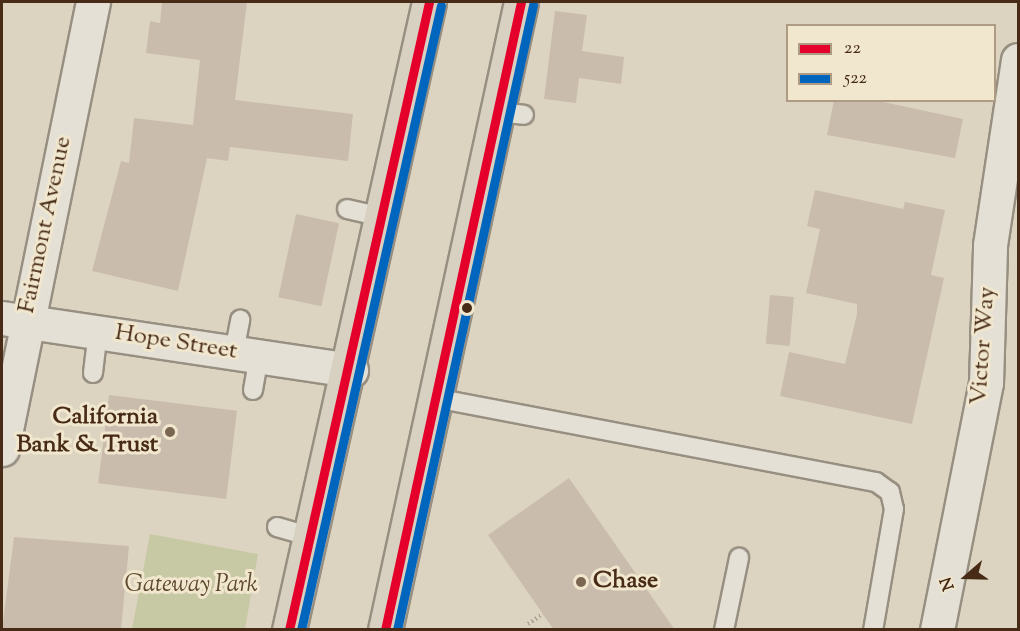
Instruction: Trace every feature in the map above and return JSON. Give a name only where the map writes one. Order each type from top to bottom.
[{"type":"main road","points":[[289,630],[351,370],[429,2]]},
{"type":"main road","points":[[385,630],[435,398],[510,113],[520,2]]},
{"type":"street","name":"Fairmont Avenue","points":[[2,449],[14,319],[93,2]]},
{"type":"street","name":"Victor Way","points":[[936,630],[986,383],[990,244],[1010,167],[1018,60]]},
{"type":"street","name":"Hope Street","points":[[14,319],[351,370]]},
{"type":"lane","points":[[347,209],[383,217]]},
{"type":"lane","points":[[240,320],[254,390]]},
{"type":"lane","points":[[93,373],[98,331]]},
{"type":"lane","points":[[435,398],[876,482],[890,492],[894,509],[873,630]]},
{"type":"lane","points":[[277,527],[311,537]]},
{"type":"lane","points":[[724,630],[739,558]]},
{"type":"path","points":[[528,624],[543,614]]},
{"type":"green space","name":"Gateway Park","points":[[150,534],[258,554],[245,629],[132,629]]},
{"type":"building","points":[[162,2],[247,2],[235,100],[353,114],[348,161],[230,147],[228,161],[207,158],[178,291],[92,271],[121,161],[129,163],[134,118],[193,125],[200,60],[146,53],[150,21],[160,23]]},
{"type":"building","points":[[555,11],[587,15],[582,51],[624,57],[621,84],[579,78],[576,103],[544,99]]},
{"type":"building","points":[[834,102],[883,102],[963,119],[955,158],[827,135]]},
{"type":"building","points":[[815,190],[903,209],[905,202],[945,210],[931,275],[944,278],[912,424],[780,396],[789,352],[845,364],[857,314],[857,304],[806,293],[820,229],[807,226]]},
{"type":"building","points":[[296,214],[339,223],[321,306],[278,297]]},
{"type":"building","points":[[770,295],[794,297],[790,346],[766,344]]},
{"type":"building","name":"California Bank & Trust","points":[[109,395],[237,411],[226,499],[98,483]]},
{"type":"building","name":"Chase","points":[[569,478],[675,630],[554,630],[488,535]]},
{"type":"building","points":[[14,537],[129,546],[121,630],[2,630]]},
{"type":"transit line","name":"22","points":[[289,630],[429,2]]},
{"type":"transit line","name":"22","points":[[385,630],[521,2]]},
{"type":"transit line","name":"522","points":[[301,630],[441,5]]},
{"type":"transit line","name":"522","points":[[397,630],[533,5]]},
{"type":"place","name":"California Bank & Trust","points":[[170,432]]},
{"type":"place","name":"Chase","points":[[581,582]]}]
